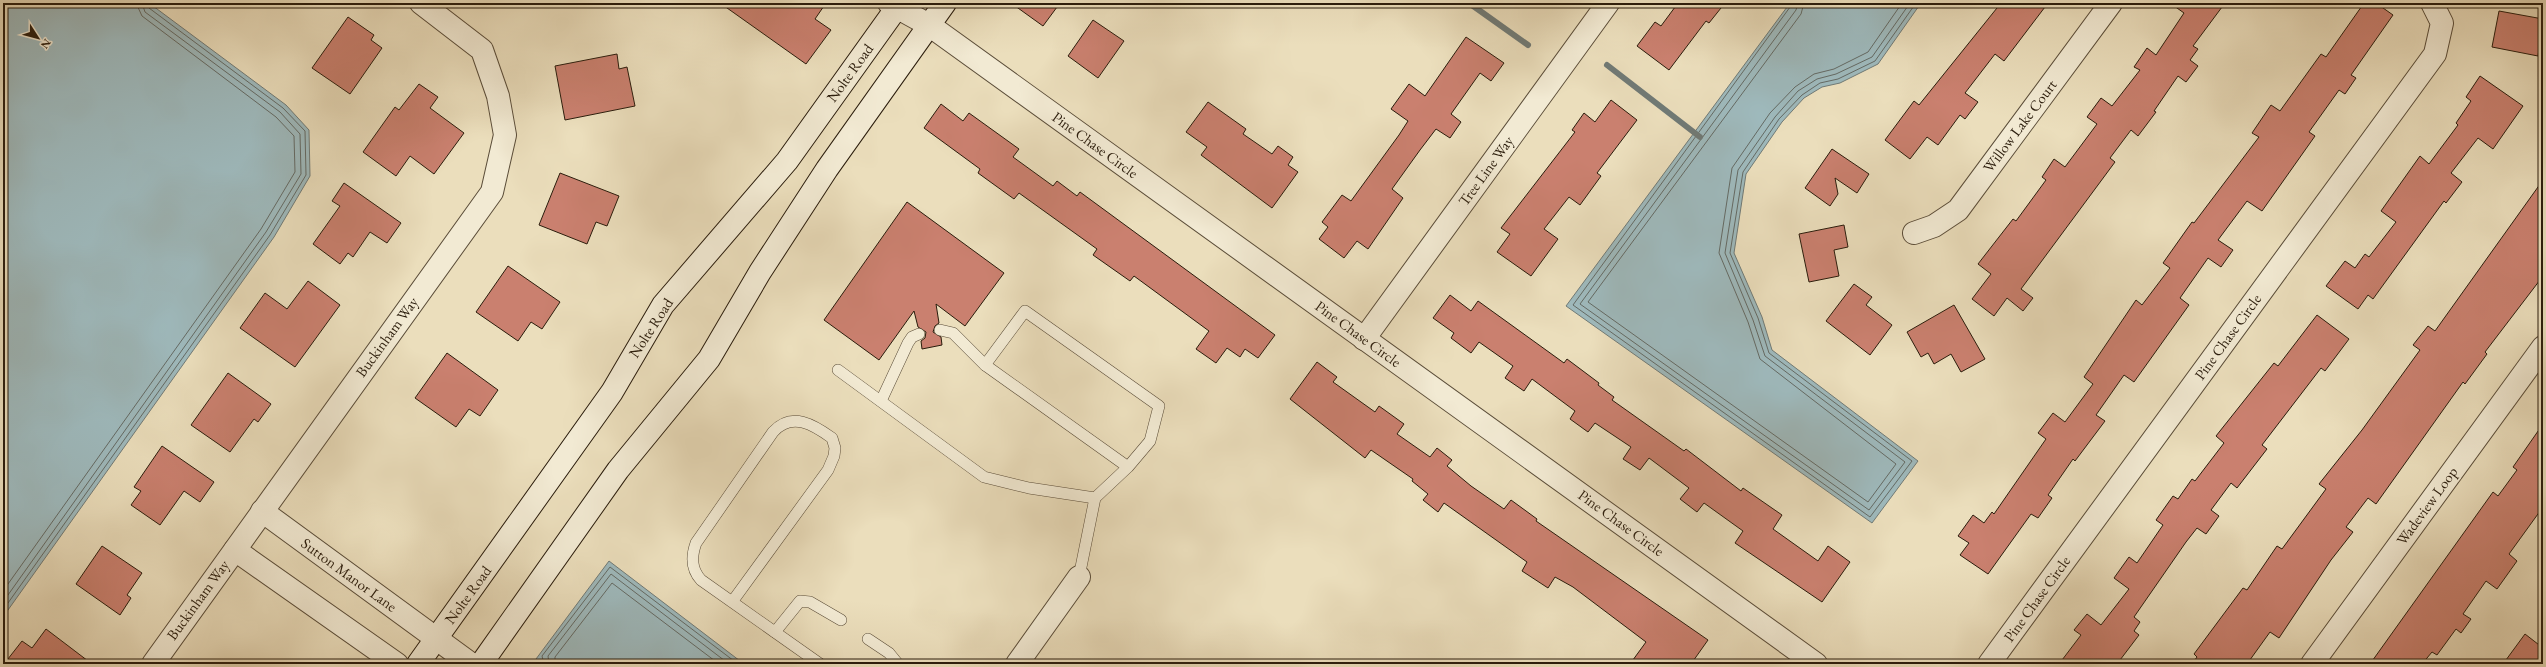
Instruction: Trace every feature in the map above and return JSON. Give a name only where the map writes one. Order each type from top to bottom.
[{"type":"street","name":"Buckinham Way","points":[[153,664],[492,192],[505,135],[498,96],[482,50],[421,3]]},
{"type":"street","points":[[481,664],[618,470],[709,359],[760,272],[827,169],[945,3]]},
{"type":"street","name":"Tree Line Way","points":[[1364,339],[1608,3]]},
{"type":"street","name":"Willow Lake Court","points":[[1914,233],[1934,226],[1958,210],[2111,3]]},
{"type":"street","name":"Pine Chase Circle","points":[[1989,664],[2435,54],[2442,24],[2432,3]]},
{"type":"street","name":"Pine Chase Circle","points":[[895,4],[929,25],[1816,664]]},
{"type":"street","name":"Nolte Road","points":[[418,664],[612,392],[663,305],[787,161],[895,4]]},
{"type":"street","name":"Wadeview Loop","points":[[2312,664],[2543,347]]},
{"type":"street","name":"Sutton Manor Lane","points":[[262,511],[471,664]]},
{"type":"street","points":[[235,550],[397,664]]},
{"type":"street","points":[[1017,664],[1079,577]]},
{"type":"lane","points":[[985,365],[1025,311],[1159,406],[1150,441],[1128,467],[1095,498],[1079,577]]},
{"type":"lane","points":[[940,330],[953,333],[985,365],[1128,467]]},
{"type":"lane","points":[[881,401],[908,343],[912,337],[919,334]]},
{"type":"lane","points":[[838,370],[984,477],[1029,488],[1095,498]]},
{"type":"lane","points":[[732,602],[821,480],[834,456],[835,448],[832,438],[804,421],[785,423],[773,432],[696,543],[692,561],[696,574],[732,602],[820,664]]},
{"type":"lane","points":[[775,632],[800,601],[810,602],[841,620]]},
{"type":"lane","points":[[868,639],[889,653],[898,664]]},
{"type":"water","points":[[3,3],[149,3],[286,105],[309,130],[310,176],[274,237],[3,617]]},
{"type":"water","points":[[1790,3],[1921,3],[1878,64],[1840,83],[1822,87],[1804,98],[1782,122],[1746,174],[1734,253],[1762,317],[1772,350],[1918,461],[1872,523],[1566,306]]},
{"type":"water","points":[[609,561],[744,664],[542,664],[536,659]]},
{"type":"building","points":[[720,3],[826,3],[815,19],[831,30],[806,64]]},
{"type":"building","points":[[1011,3],[1060,3],[1043,26]]},
{"type":"building","points":[[1678,3],[1725,3],[1709,23],[1706,21],[1669,70],[1637,46],[1655,22],[1661,26]]},
{"type":"building","points":[[2001,3],[2048,3],[2004,61],[1995,54],[1965,93],[1978,102],[1965,119],[1960,115],[1938,145],[1927,137],[1910,159],[1885,140],[1914,101],[1919,105]]},
{"type":"building","points":[[2170,3],[2225,3],[2193,46],[2198,49],[2190,60],[2198,66],[2186,82],[2178,76],[2154,111],[2156,112],[2138,136],[2131,130],[2110,158],[2115,162],[2021,289],[2033,298],[2023,311],[2007,298],[1994,316],[1972,299],[1991,274],[1978,264],[2013,219],[2016,221],[2046,180],[2042,177],[2054,159],[2065,167],[2097,124],[2087,117],[2101,98],[2112,106],[2140,70],[2134,67],[2147,48],[2156,55],[2184,13]]},
{"type":"building","points":[[2364,3],[2376,3],[2393,15],[2351,75],[2356,78],[2345,94],[2339,90],[2309,132],[2315,136],[2262,211],[2247,201],[2218,240],[2233,250],[2221,267],[2208,258],[2180,298],[2189,305],[2134,382],[2124,375],[2096,415],[2105,421],[2075,461],[2073,459],[2048,495],[2052,498],[2038,518],[2031,514],[1988,574],[1960,555],[1969,543],[1958,536],[1973,515],[1984,523],[1992,512],[1994,514],[2046,439],[2038,433],[2053,413],[2065,422],[2093,384],[2084,377],[2136,300],[2142,305],[2170,268],[2163,263],[2192,222],[2194,223],[2259,137],[2252,133],[2271,105],[2280,111],[2321,54],[2326,57]]},
{"type":"building","points":[[2499,11],[2543,19],[2538,56],[2492,47]]},
{"type":"building","points":[[348,17],[374,35],[371,40],[382,48],[350,94],[312,68]]},
{"type":"building","points":[[1093,20],[1124,41],[1098,78],[1068,56]]},
{"type":"building","points":[[1466,37],[1504,63],[1491,81],[1480,73],[1451,114],[1461,122],[1450,138],[1436,129],[1420,150],[1392,189],[1403,198],[1368,249],[1357,241],[1344,258],[1319,239],[1328,227],[1322,222],[1342,195],[1351,201],[1408,121],[1391,109],[1409,84],[1425,96]]},
{"type":"building","points":[[617,54],[619,69],[627,67],[635,106],[565,120],[555,66]]},
{"type":"building","points":[[2480,76],[2523,106],[2493,149],[2478,138],[2451,173],[2462,182],[2446,203],[2444,201],[2373,299],[2368,295],[2358,309],[2326,286],[2345,261],[2355,268],[2365,254],[2369,257],[2396,222],[2381,211],[2420,156],[2429,164],[2458,125],[2456,123],[2471,101],[2466,97]]},
{"type":"building","points":[[419,84],[438,97],[430,108],[464,133],[434,174],[410,156],[396,176],[363,152],[395,107],[399,110]]},
{"type":"building","points":[[1611,100],[1637,120],[1597,173],[1601,176],[1580,205],[1569,197],[1544,229],[1558,239],[1531,276],[1497,252],[1510,234],[1501,228],[1575,132],[1572,130],[1584,113],[1595,122]]},
{"type":"building","points":[[1208,102],[1246,129],[1243,134],[1272,154],[1278,146],[1293,157],[1288,165],[1298,172],[1272,208],[1201,155],[1207,147],[1186,132]]},
{"type":"building","points":[[941,104],[963,121],[969,113],[1019,149],[1013,157],[1053,186],[1057,181],[1077,196],[1080,192],[1275,335],[1258,358],[1245,349],[1240,357],[1227,348],[1216,363],[1196,349],[1209,331],[1134,276],[1130,281],[1093,255],[1097,249],[1019,193],[1014,199],[978,173],[980,169],[924,128]]},
{"type":"building","points":[[1832,149],[1869,174],[1857,193],[1835,178],[1838,194],[1830,206],[1805,188]]},
{"type":"building","points":[[560,173],[619,196],[607,226],[596,222],[587,244],[539,225]]},
{"type":"building","points":[[2543,180],[2543,276],[2485,352],[2487,354],[2465,384],[2463,382],[2376,504],[2368,498],[2346,527],[2353,532],[2331,560],[2279,638],[2270,632],[2247,664],[2192,664],[2197,657],[2194,654],[2243,588],[2247,590],[2277,546],[2282,549],[2326,489],[2319,484],[2362,430],[2420,350],[2413,345],[2428,326],[2435,331]]},
{"type":"building","points":[[344,183],[401,223],[387,243],[370,232],[353,257],[348,253],[340,264],[313,244],[340,206],[332,201]]},
{"type":"building","points":[[907,202],[1004,273],[965,326],[936,304],[939,323],[935,326],[933,332],[941,337],[942,345],[922,349],[921,341],[925,338],[926,332],[918,327],[914,311],[879,360],[824,320]]},
{"type":"building","points":[[1844,225],[1848,247],[1834,250],[1839,276],[1809,282],[1799,234]]},
{"type":"building","points":[[508,266],[560,302],[542,329],[531,322],[518,341],[476,312]]},
{"type":"building","points":[[308,281],[340,305],[295,367],[240,328],[265,293],[287,309]]},
{"type":"building","points":[[1854,284],[1872,297],[1866,305],[1892,325],[1870,355],[1826,321]]},
{"type":"building","points":[[1450,295],[1471,311],[1478,301],[1564,363],[1567,359],[1599,383],[1598,385],[1614,397],[1612,400],[1684,451],[1686,449],[1741,491],[1743,488],[1782,515],[1773,529],[1818,561],[1828,546],[1850,562],[1822,602],[1735,543],[1743,531],[1704,503],[1697,512],[1680,499],[1689,488],[1649,458],[1640,470],[1623,459],[1631,447],[1595,423],[1588,432],[1570,419],[1575,411],[1532,379],[1524,391],[1505,378],[1513,366],[1479,342],[1471,353],[1451,338],[1454,333],[1433,318]]},
{"type":"building","points":[[1954,305],[1985,359],[1961,372],[1951,354],[1934,364],[1928,353],[1921,357],[1907,332]]},
{"type":"building","points":[[2317,315],[2349,339],[2325,371],[2321,368],[2262,445],[2267,449],[2237,488],[2231,483],[2211,510],[2219,516],[2206,534],[2197,528],[2186,542],[2134,617],[2140,622],[2134,631],[2139,635],[2117,664],[2059,664],[2081,635],[2074,630],[2087,614],[2101,625],[2129,589],[2114,578],[2129,557],[2137,563],[2163,525],[2156,520],[2173,496],[2178,499],[2192,479],[2195,481],[2224,443],[2216,436],[2274,363],[2278,366]]},
{"type":"building","points":[[447,353],[498,390],[480,416],[469,409],[456,427],[415,398]]},
{"type":"building","points":[[1317,362],[1337,377],[1333,382],[1375,412],[1379,406],[1404,424],[1397,434],[1430,457],[1437,448],[1452,460],[1447,466],[1471,486],[1504,509],[1511,500],[1537,519],[1536,521],[1708,640],[1691,664],[1630,664],[1646,642],[1573,587],[1555,577],[1548,588],[1522,571],[1527,562],[1444,503],[1438,512],[1423,500],[1428,494],[1412,481],[1413,479],[1371,450],[1365,458],[1290,399]]},
{"type":"building","points":[[228,373],[271,404],[258,422],[254,419],[230,452],[191,425]]},
{"type":"building","points":[[2543,424],[2543,507],[2509,554],[2517,561],[2497,589],[2486,581],[2463,614],[2471,619],[2461,633],[2456,629],[2437,655],[2432,652],[2422,664],[2370,664],[2493,492],[2498,496],[2517,470],[2513,467]]},
{"type":"building","points":[[162,446],[214,482],[200,502],[184,491],[160,525],[131,505],[141,491],[134,487]]},
{"type":"building","points":[[102,546],[142,573],[127,595],[131,598],[120,615],[76,584]]},
{"type":"building","points":[[46,629],[92,664],[4,664],[22,641],[32,648]]},
{"type":"building","points":[[2525,634],[2543,648],[2543,664],[2503,664]]},
{"type":"waterway","points":[[1469,3],[1528,45]]},
{"type":"waterway","points":[[1607,65],[1700,137]]}]
